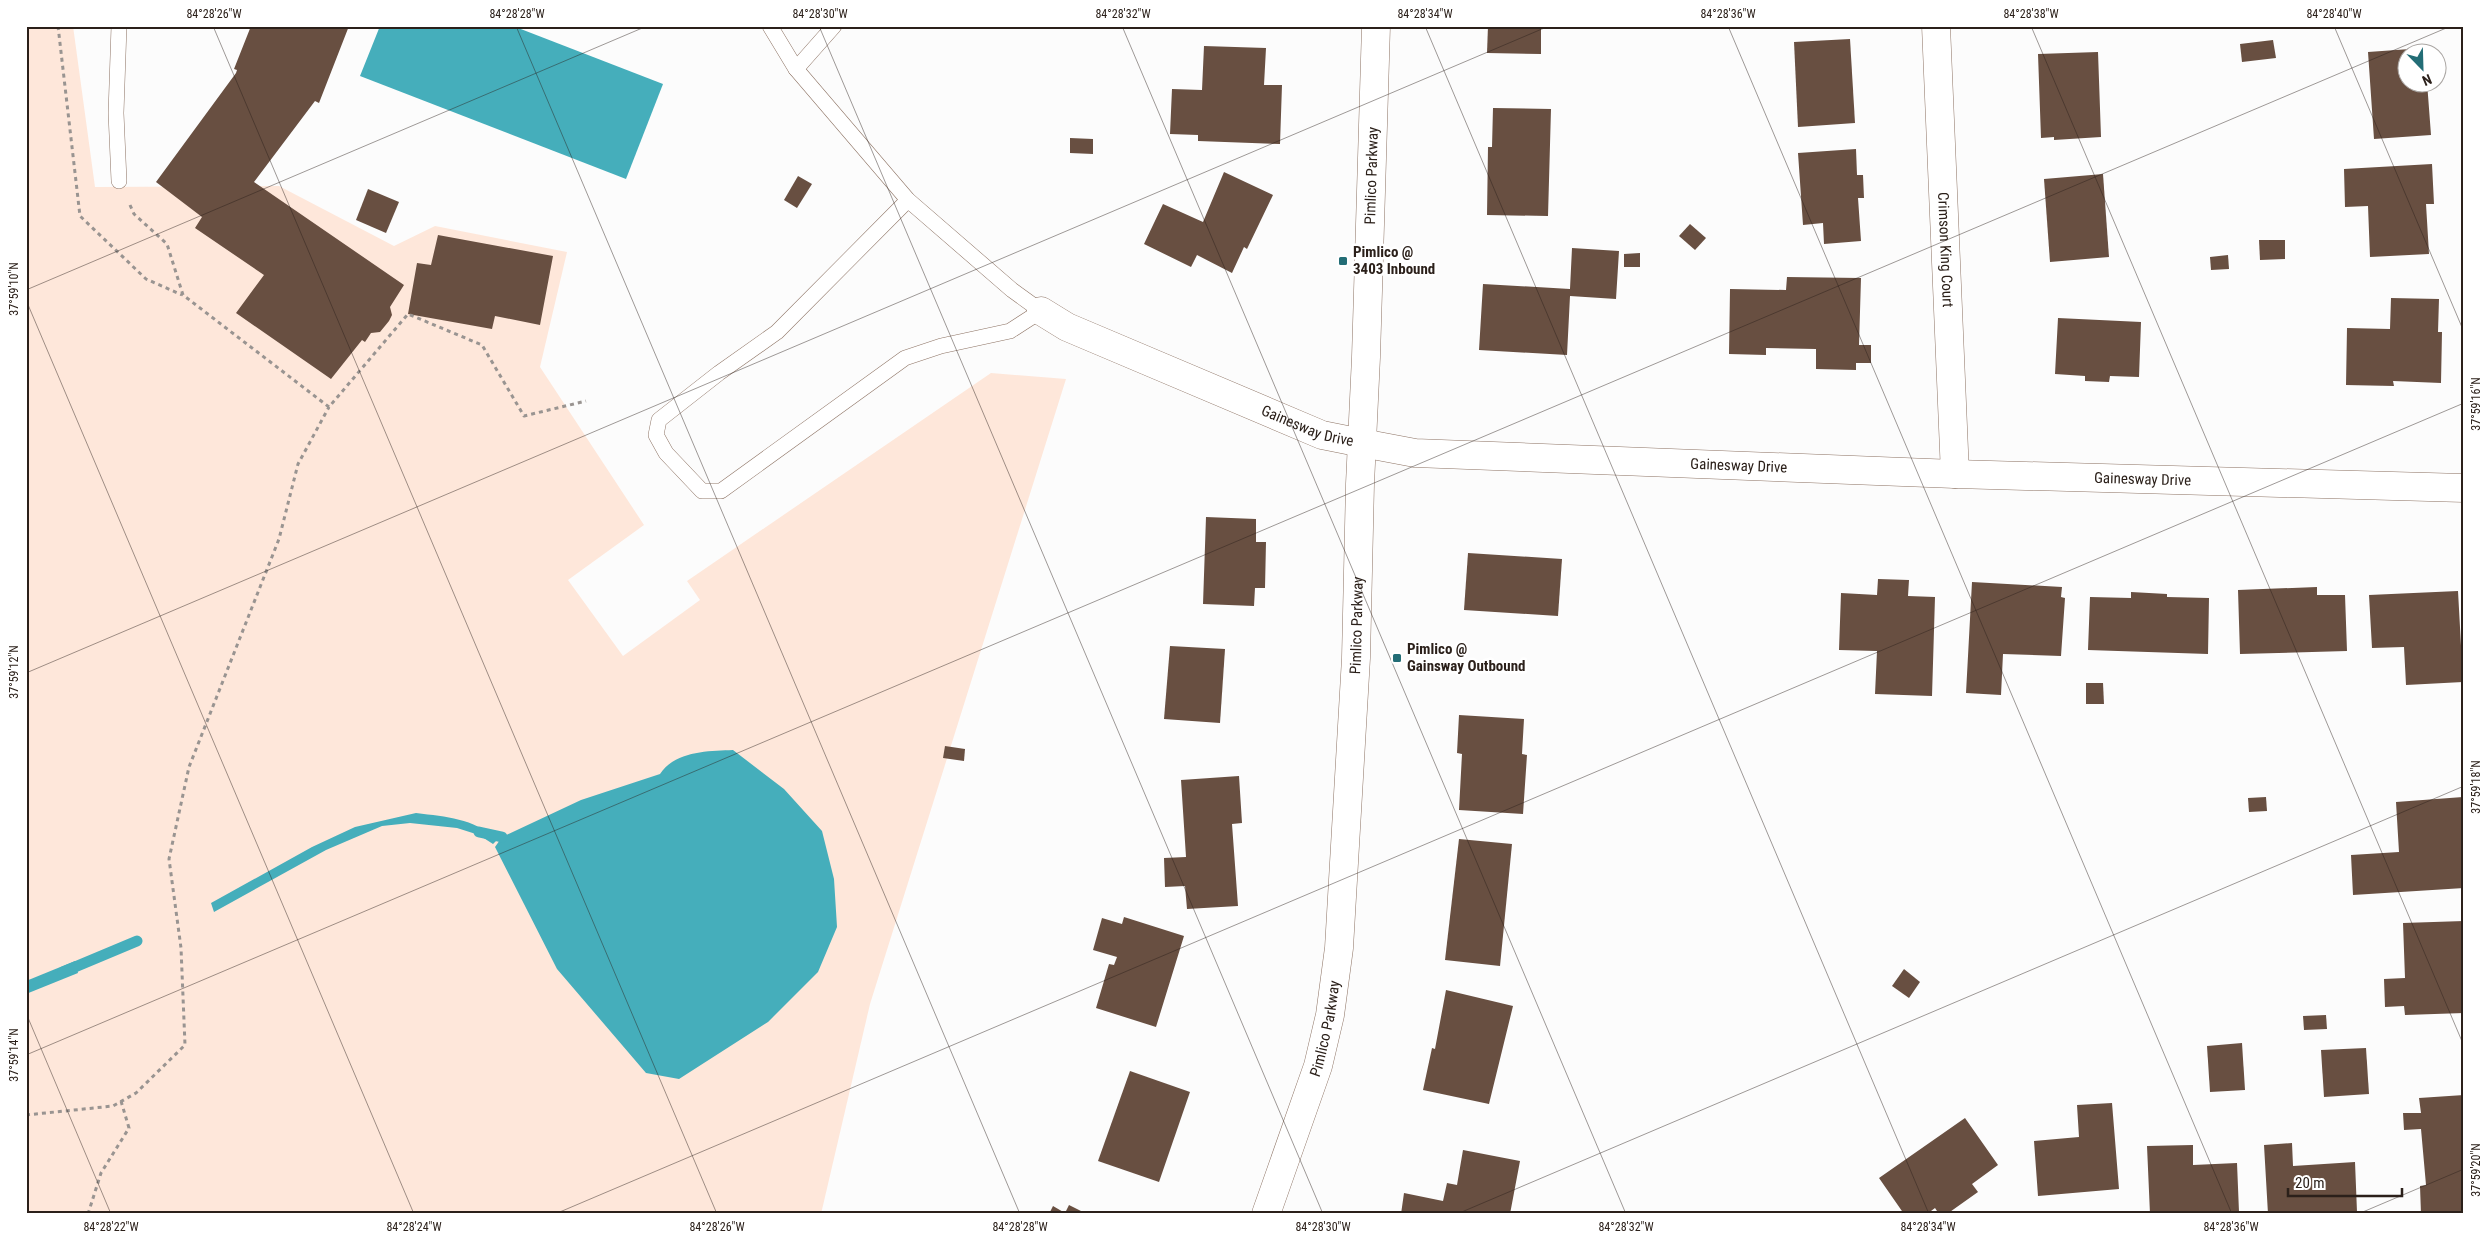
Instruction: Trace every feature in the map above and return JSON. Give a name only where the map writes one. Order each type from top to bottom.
[{"type":"street","name":"Pimlico Parkway","points":[[1266,1214],[1318,1066],[1330,1015],[1339,948],[1351,762],[1376,26]]},
{"type":"street","name":"Crimson King Court","points":[[1936,26],[1955,474]]},
{"type":"street","name":"Gainesway Drive","points":[[1041,311],[1067,327],[1322,435],[1415,453],[1955,474],[2464,488]]},
{"type":"lane","points":[[119,181],[116,113],[120,26]]},
{"type":"lane","points":[[770,26],[796,69],[908,200],[1012,290],[1041,311],[1010,331],[941,346],[905,358],[721,491],[702,491],[666,453],[656,435],[659,420],[719,373],[777,332],[908,200]]},
{"type":"lane","points":[[796,69],[834,26]]},
{"type":"path","points":[[119,181],[134,214],[167,244],[183,295],[329,407]]},
{"type":"path","points":[[26,1114],[113,1106],[136,1093],[185,1045],[181,948],[169,859],[189,767],[279,539],[298,464],[329,407],[408,314],[482,345],[524,416],[586,401]]},
{"type":"path","points":[[88,1214],[100,1172],[129,1128],[121,1101]]},
{"type":"shaded area","points":[[26,26],[73,26],[95,187],[279,186],[394,246],[435,226],[567,252],[540,367],[644,525],[568,580],[623,656],[700,600],[687,581],[991,373],[1066,379],[870,1004],[821,1214],[26,1214]]},
{"type":"water","points":[[380,26],[513,26],[663,84],[626,179],[360,76]]},
{"type":"water","points":[[733,750],[784,789],[822,831],[834,879],[837,927],[818,972],[768,1022],[679,1079],[646,1073],[557,969],[495,847],[502,837],[581,800],[660,774],[666,766],[683,757],[703,752]]},
{"type":"water","points":[[416,813],[449,817],[469,823],[498,839],[493,844],[479,835],[457,828],[410,823],[382,826],[326,850],[214,912],[211,903],[312,847],[355,827]]},
{"type":"water","points":[[75,961],[78,973],[26,994],[26,981]]},
{"type":"building","points":[[251,26],[349,26],[319,103],[315,101],[254,182],[404,285],[390,307],[392,315],[389,321],[380,332],[371,333],[365,342],[362,340],[331,379],[236,313],[264,275],[195,228],[202,217],[156,182],[236,73],[237,70],[234,69]]},
{"type":"building","points":[[1488,26],[1541,26],[1541,54],[1487,53]]},
{"type":"building","points":[[1850,39],[1855,123],[1798,127],[1794,42]]},
{"type":"building","points":[[2273,40],[2276,58],[2242,62],[2240,44]]},
{"type":"building","points":[[1204,46],[1266,48],[1264,85],[1282,85],[1280,144],[1198,141],[1198,135],[1170,134],[1172,89],[1202,90]]},
{"type":"building","points":[[2398,50],[2398,92],[2428,92],[2431,135],[2374,139],[2368,52]]},
{"type":"building","points":[[2098,52],[2101,137],[2054,140],[2054,137],[2041,138],[2038,54]]},
{"type":"building","points":[[1493,108],[1551,109],[1548,216],[1487,215],[1488,147],[1492,147]]},
{"type":"building","points":[[1070,138],[1093,139],[1093,154],[1070,153]]},
{"type":"building","points":[[1856,149],[1857,175],[1863,175],[1864,198],[1858,198],[1861,241],[1824,244],[1823,223],[1803,225],[1798,153]]},
{"type":"building","points":[[2432,164],[2434,204],[2426,204],[2429,254],[2370,257],[2368,206],[2345,207],[2344,169]]},
{"type":"building","points":[[1224,172],[1273,195],[1247,249],[1244,247],[1232,273],[1197,255],[1191,267],[1144,244],[1163,204],[1203,222]]},
{"type":"building","points":[[2103,174],[2109,257],[2050,262],[2044,179]]},
{"type":"building","points":[[798,176],[812,184],[797,208],[784,200]]},
{"type":"building","points":[[368,189],[399,202],[386,233],[356,220]]},
{"type":"building","points":[[1690,224],[1706,238],[1695,250],[1679,236]]},
{"type":"building","points":[[438,235],[553,256],[540,325],[495,316],[492,329],[408,314],[417,263],[431,265]]},
{"type":"building","points":[[2259,240],[2285,240],[2285,259],[2260,260]]},
{"type":"building","points":[[1572,248],[1619,251],[1616,299],[1570,296],[1567,355],[1479,350],[1483,284],[1570,289]]},
{"type":"building","points":[[1640,253],[1640,267],[1624,267],[1624,254]]},
{"type":"building","points":[[2228,255],[2229,269],[2211,270],[2210,257]]},
{"type":"building","points":[[1787,277],[1861,278],[1859,345],[1871,345],[1871,363],[1856,363],[1856,370],[1816,369],[1816,349],[1766,348],[1766,355],[1729,354],[1730,289],[1786,290]]},
{"type":"building","points":[[2391,298],[2439,299],[2438,332],[2442,332],[2441,383],[2393,381],[2394,386],[2346,385],[2347,328],[2390,329]]},
{"type":"building","points":[[2058,318],[2141,322],[2139,377],[2110,376],[2109,382],[2085,381],[2085,376],[2055,374]]},
{"type":"building","points":[[1206,517],[1256,519],[1256,542],[1266,542],[1265,588],[1255,588],[1254,606],[1203,604]]},
{"type":"building","points":[[1468,553],[1562,559],[1558,616],[1464,610]]},
{"type":"building","points":[[1878,579],[1909,580],[1908,596],[1935,597],[1932,696],[1875,694],[1877,651],[1839,650],[1841,593],[1877,595]]},
{"type":"building","points":[[1972,582],[2062,587],[2061,597],[2065,598],[2061,656],[2003,654],[2001,695],[1966,693]]},
{"type":"building","points":[[2317,587],[2317,595],[2345,595],[2347,651],[2240,654],[2238,590]]},
{"type":"building","points":[[2458,591],[2463,682],[2406,685],[2404,647],[2372,648],[2369,595]]},
{"type":"building","points":[[2131,592],[2167,594],[2167,597],[2209,598],[2208,654],[2088,650],[2090,597],[2131,598]]},
{"type":"building","points":[[1170,646],[1225,649],[1220,723],[1164,719]]},
{"type":"building","points":[[2086,683],[2103,683],[2104,704],[2086,704]]},
{"type":"building","points":[[1459,715],[1524,719],[1522,754],[1527,755],[1523,814],[1459,810],[1462,754],[1457,753]]},
{"type":"building","points":[[945,746],[965,749],[964,761],[943,758]]},
{"type":"building","points":[[1239,776],[1242,823],[1232,824],[1238,906],[1187,909],[1185,886],[1165,887],[1164,858],[1186,857],[1181,780]]},
{"type":"building","points":[[2266,797],[2267,811],[2249,812],[2248,798]]},
{"type":"building","points":[[2463,797],[2464,888],[2353,895],[2351,855],[2399,852],[2396,802]]},
{"type":"building","points":[[1459,839],[1512,844],[1500,966],[1445,960]]},
{"type":"building","points":[[1124,917],[1184,936],[1156,1027],[1096,1008],[1109,964],[1114,965],[1117,957],[1093,950],[1102,918],[1122,924]]},
{"type":"building","points":[[2464,921],[2464,1013],[2405,1015],[2404,1006],[2385,1007],[2384,979],[2405,978],[2403,923]]},
{"type":"building","points":[[1904,969],[1920,982],[1909,998],[1892,986]]},
{"type":"building","points":[[1446,990],[1513,1006],[1489,1104],[1423,1090],[1432,1048],[1435,1049]]},
{"type":"building","points":[[2326,1015],[2327,1029],[2304,1030],[2303,1016]]},
{"type":"building","points":[[2242,1043],[2245,1090],[2210,1092],[2207,1046]]},
{"type":"building","points":[[2366,1048],[2369,1094],[2324,1097],[2321,1050]]},
{"type":"building","points":[[1130,1071],[1190,1092],[1159,1182],[1098,1161]]},
{"type":"building","points":[[2464,1095],[2464,1211],[2421,1214],[2420,1186],[2426,1185],[2421,1129],[2404,1130],[2403,1113],[2421,1113],[2419,1098]]},
{"type":"building","points":[[2112,1103],[2119,1189],[2038,1196],[2034,1141],[2079,1137],[2077,1105]]},
{"type":"building","points":[[1965,1118],[1998,1165],[1972,1184],[1978,1192],[1947,1214],[1939,1214],[1935,1208],[1927,1214],[1904,1214],[1879,1178]]},
{"type":"building","points":[[2292,1143],[2293,1166],[2355,1162],[2357,1212],[2268,1214],[2264,1145]]},
{"type":"building","points":[[2193,1145],[2193,1165],[2237,1163],[2239,1212],[2150,1214],[2147,1146]]},
{"type":"building","points":[[1463,1150],[1520,1161],[1510,1214],[1401,1214],[1404,1193],[1443,1201],[1447,1183],[1457,1185]]},
{"type":"building","points":[[1069,1205],[1087,1214],[1049,1214],[1053,1206],[1065,1213]]},
{"type":"waterway","points":[[479,832],[502,837]]},
{"type":"waterway","points":[[63,972],[137,941]]},
{"type":"place","name":"Pimlico @ 3403 Inbound","points":[[1343,261]]},
{"type":"place","name":"Pimlico @ Gainsway Outbound","points":[[1397,658]]}]
